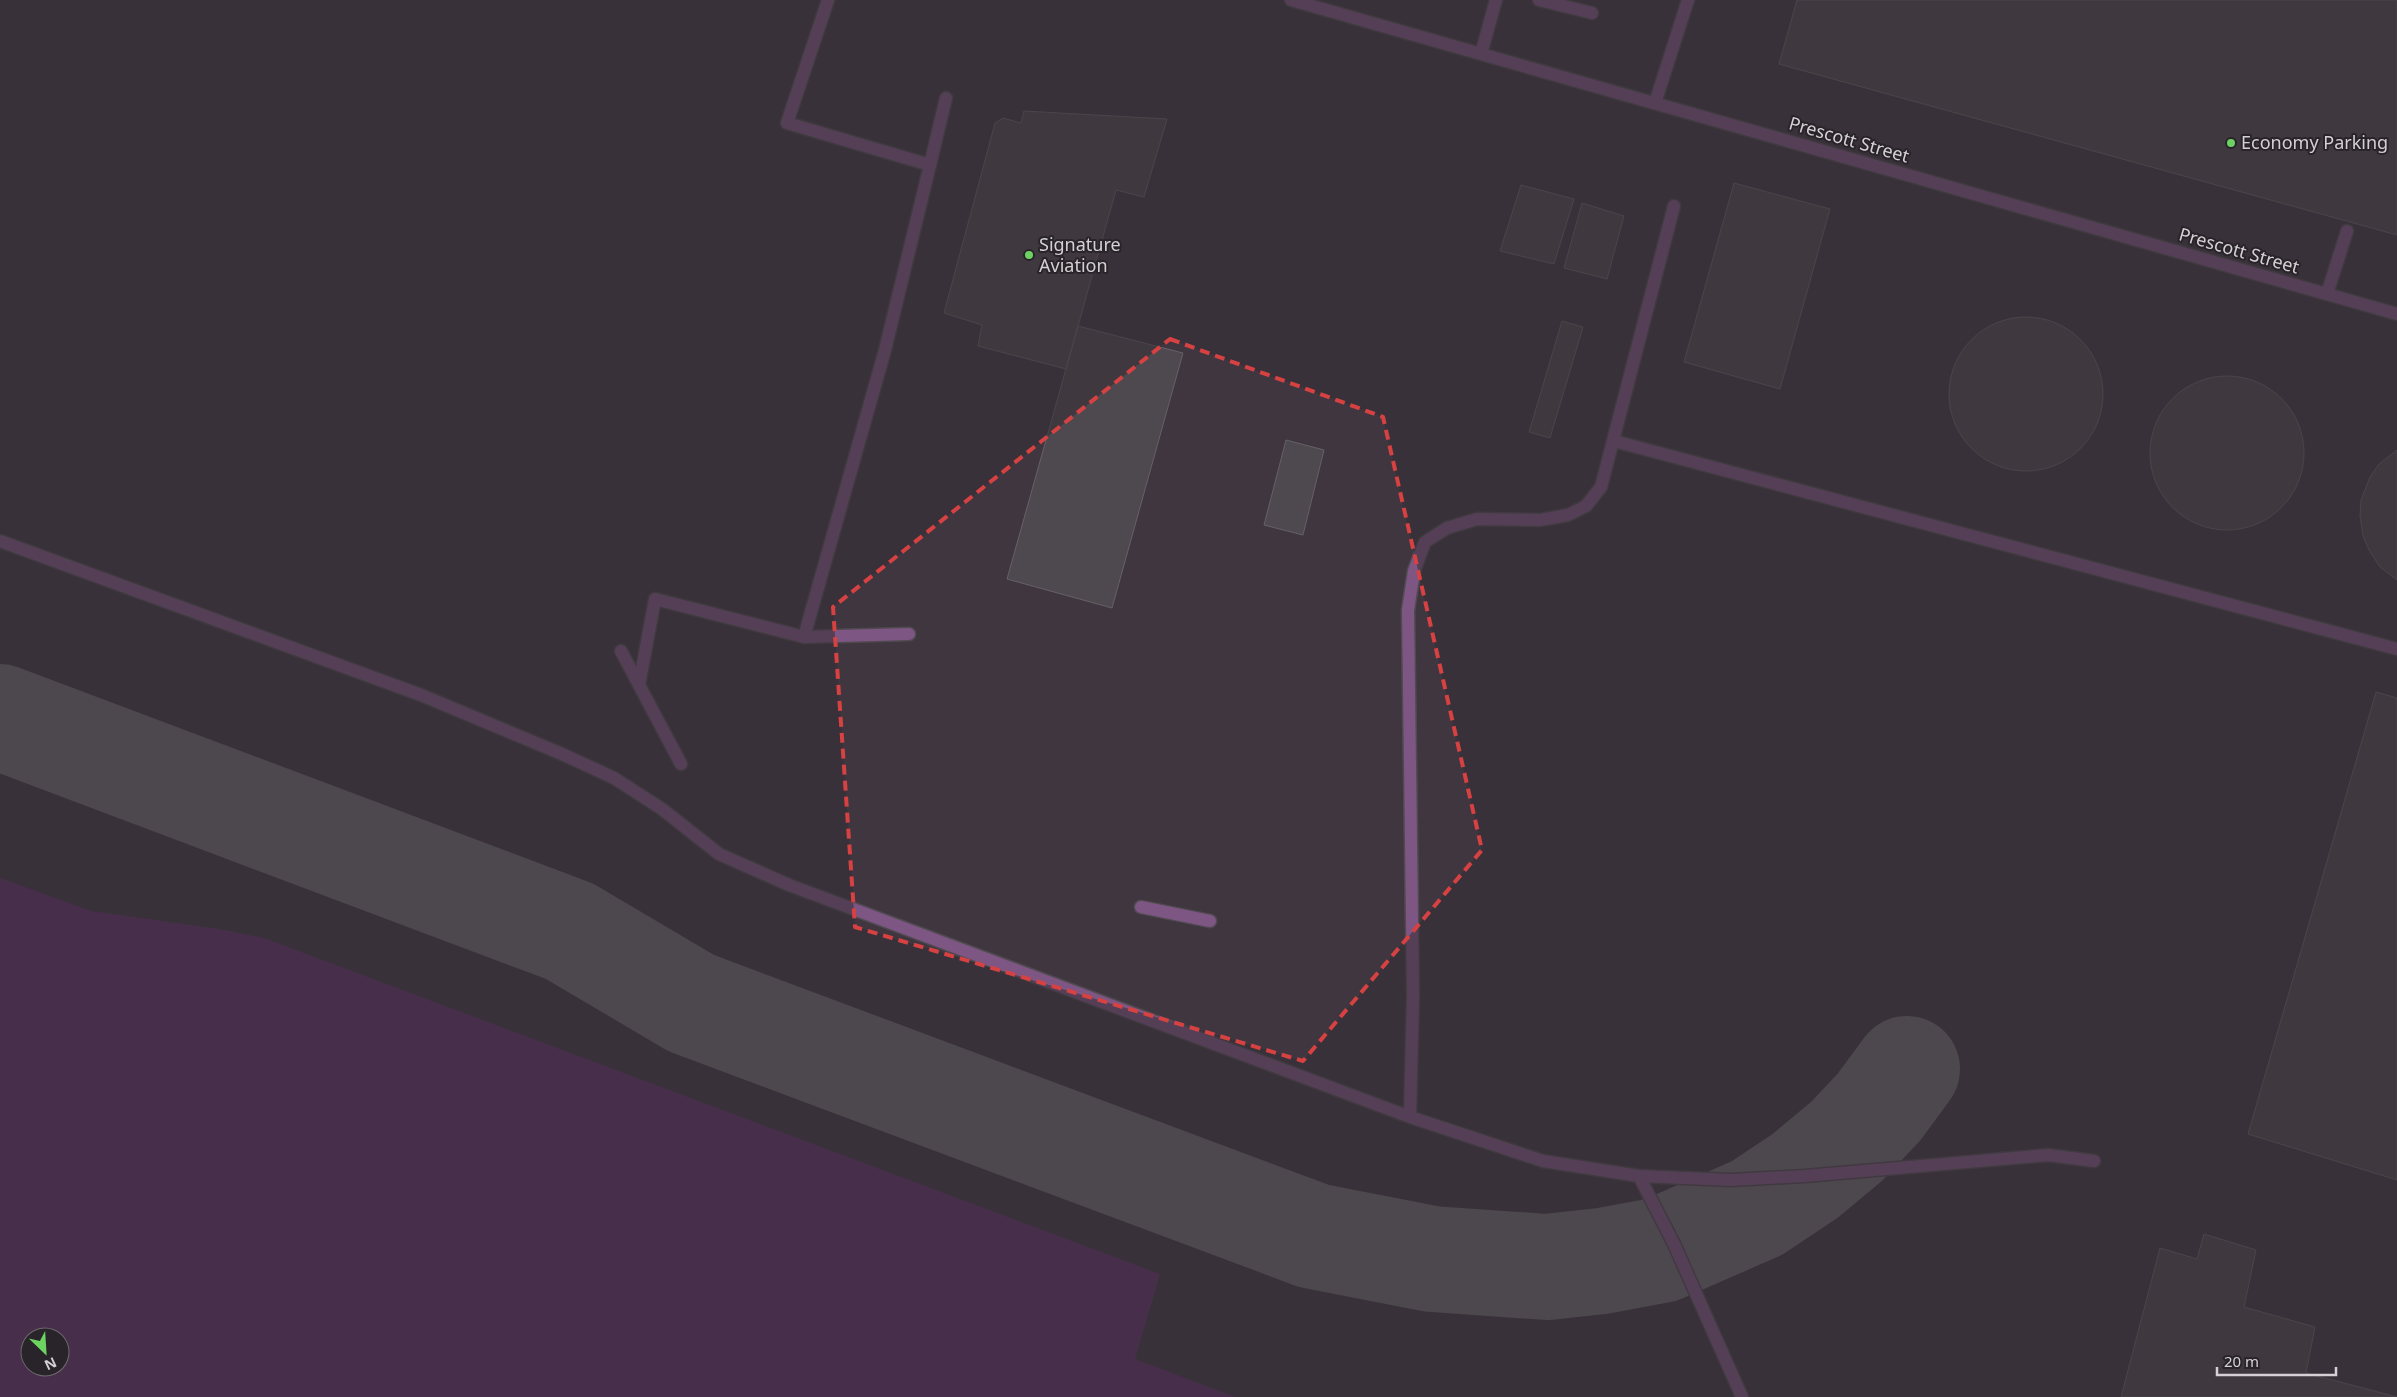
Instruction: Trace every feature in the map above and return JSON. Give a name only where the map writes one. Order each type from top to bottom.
[{"type":"street","points":[[828,0],[787,122],[930,166]]},
{"type":"street","name":"Prescott Street","points":[[1291,0],[2397,314]]},
{"type":"street","points":[[1481,54],[1496,0]]},
{"type":"street","points":[[1540,0],[1592,13]]},
{"type":"street","points":[[1655,103],[1688,0]]},
{"type":"street","points":[[804,637],[885,350],[946,98]]},
{"type":"street","points":[[1410,1117],[1413,996],[1408,610],[1414,571],[1425,542],[1447,528],[1477,519],[1540,520],[1568,516],[1586,506],[1600,488],[1614,441],[1674,206]]},
{"type":"street","points":[[2327,294],[2347,230]]},
{"type":"street","points":[[1614,441],[2397,649]]},
{"type":"street","points":[[0,541],[421,695],[562,754],[614,778],[662,809],[719,854],[789,886],[1410,1117],[1543,1161],[1638,1176],[1731,1180],[1806,1176],[2048,1155],[2094,1161]]},
{"type":"street","points":[[639,685],[655,599],[804,637],[909,634]]},
{"type":"street","points":[[621,651],[681,764]]},
{"type":"street","points":[[1141,907],[1210,921]]},
{"type":"street","points":[[1638,1176],[1674,1244],[1742,1397]]},
{"type":"highlighted area","points":[[1170,339],[1383,417],[1482,850],[1303,1061],[855,927],[833,607]]},
{"type":"shaded area","points":[[0,0],[2397,0],[2397,1397],[0,1397]]},
{"type":"shaded area","points":[[0,878],[91,911],[219,929],[264,938],[1160,1274],[1135,1359],[1235,1397],[0,1397]]},
{"type":"building","name":"Economy Parking","points":[[1797,0],[2397,0],[2397,235],[1779,64]]},
{"type":"building","name":"Signature Aviation","points":[[1024,111],[1167,119],[1144,197],[1116,190],[1066,369],[978,346],[982,325],[944,313],[995,123],[1003,118],[1021,123]]},
{"type":"building","points":[[1734,183],[1830,209],[1780,389],[1684,362]]},
{"type":"building","points":[[1521,185],[1574,199],[1554,264],[1500,251]]},
{"type":"building","points":[[1582,203],[1624,216],[1607,279],[1564,268]]},
{"type":"building","points":[[2026,317],[2055,323],[2069,330],[2080,340],[2090,351],[2097,365],[2103,394],[2097,423],[2090,437],[2080,448],[2069,458],[2055,465],[2026,471],[1997,465],[1983,458],[1972,448],[1962,437],[1955,423],[1949,394],[1955,365],[1962,351],[1972,340],[1983,330],[1997,323]]},
{"type":"building","points":[[1562,321],[1583,327],[1550,438],[1529,432]]},
{"type":"building","points":[[1078,326],[1183,353],[1112,608],[1007,579]]},
{"type":"building","points":[[2227,376],[2256,382],[2270,389],[2281,399],[2291,410],[2298,424],[2304,453],[2298,482],[2291,496],[2281,507],[2270,517],[2256,524],[2227,530],[2198,524],[2184,517],[2173,507],[2163,496],[2156,482],[2150,453],[2156,424],[2163,410],[2173,399],[2184,389],[2198,382]]},
{"type":"building","points":[[1286,440],[1324,450],[1303,535],[1264,525]]},
{"type":"building","points":[[2397,450],[2397,580],[2380,567],[2369,550],[2363,536],[2360,516],[2361,500],[2370,477],[2379,464]]},
{"type":"building","points":[[2376,692],[2397,698],[2397,1180],[2248,1134]]},
{"type":"building","points":[[2204,1234],[2256,1250],[2244,1307],[2315,1327],[2306,1373],[2397,1397],[2121,1397],[2160,1248],[2197,1259]]},
{"type":"taxiway","points":[[0,717],[569,931],[691,1003],[1314,1236],[1432,1259],[1547,1267],[1602,1261],[1661,1250],[1757,1208],[1805,1176],[1847,1141],[1879,1107],[1907,1069]]},
{"type":"place","name":"Economy Parking","points":[[2231,143]]},
{"type":"place","name":"Signature Aviation","points":[[1029,255]]}]
